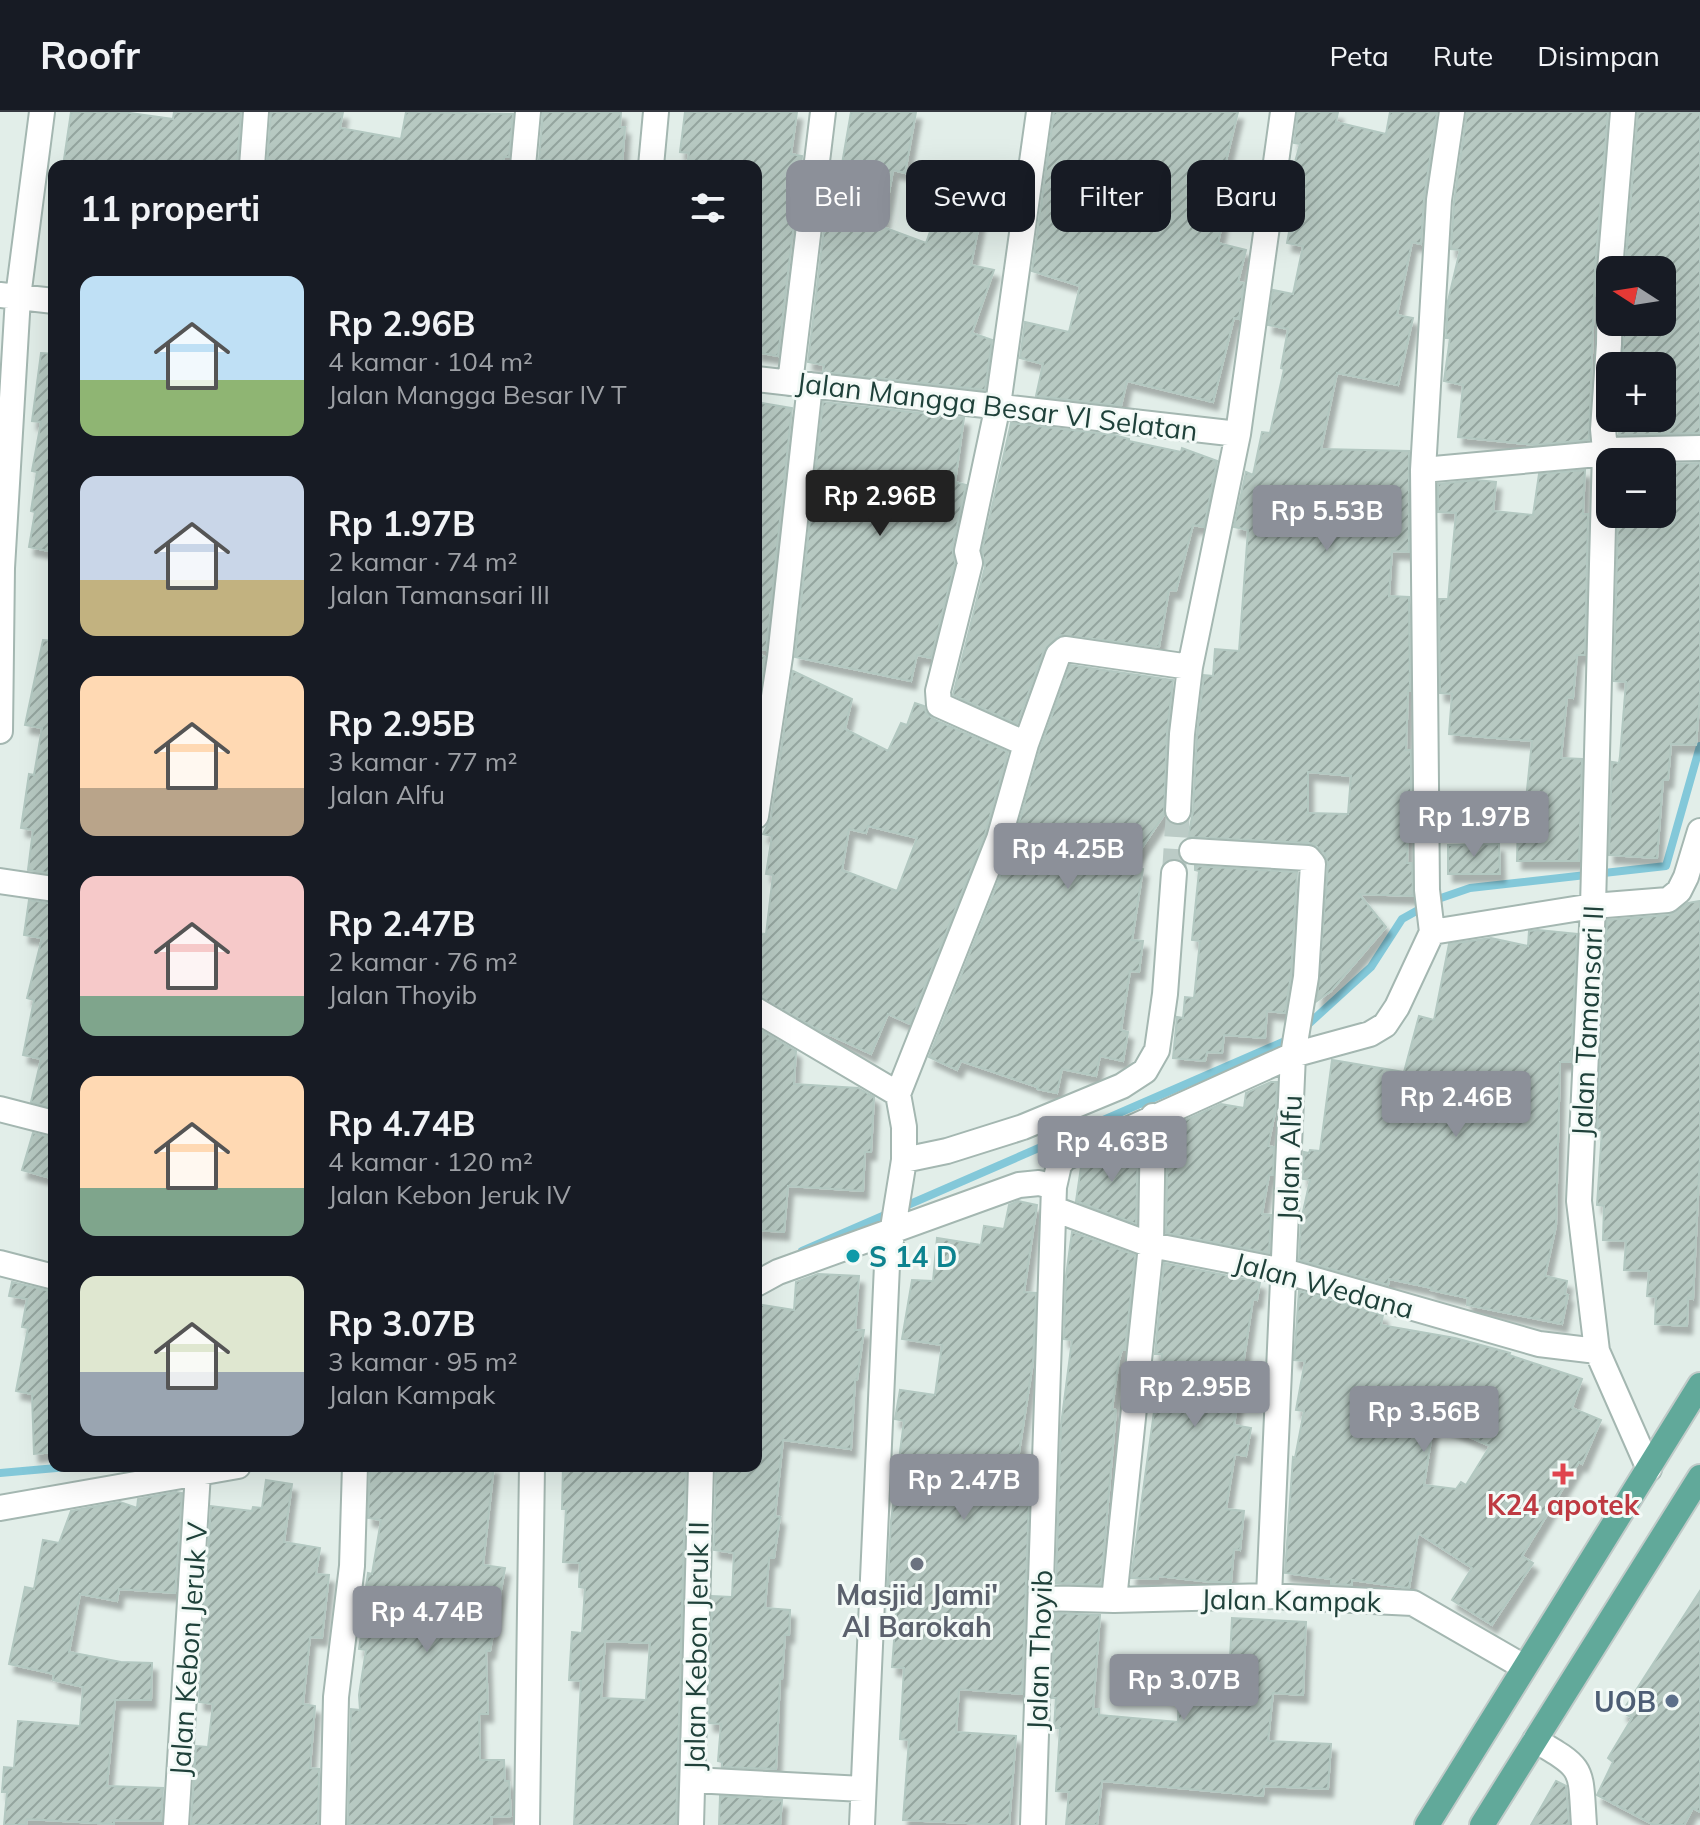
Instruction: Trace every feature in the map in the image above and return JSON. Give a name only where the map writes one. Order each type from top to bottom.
[{"type":"main road","points":[[1427,1825],[1700,1385]]},
{"type":"main road","points":[[1482,1825],[1700,1477]]},
{"type":"street","points":[[0,731],[9,296],[42,112]]},
{"type":"street","points":[[252,160],[256,112]]},
{"type":"street","points":[[524,160],[528,112]]},
{"type":"street","points":[[652,160],[656,112]]},
{"type":"street","points":[[762,776],[780,657],[823,112]]},
{"type":"street","points":[[1026,744],[939,705],[938,691],[970,563],[967,551],[998,405],[1039,112]]},
{"type":"street","points":[[1178,811],[1182,734],[1190,667],[1238,434],[1283,112]]},
{"type":"street","points":[[1054,1198],[1059,1165],[1065,1158],[1294,1052],[1370,1034],[1385,1025],[1397,1007],[1430,923],[1427,890],[1423,470],[1439,200],[1452,112]]},
{"type":"street","name":"Jalan Tamansari II","points":[[1611,256],[1623,112]]},
{"type":"street","points":[[9,296],[48,300]]},
{"type":"street","name":"Jalan Tamansari II","points":[[1605,448],[1603,429],[1609,336]]},
{"type":"street","name":"Jalan Mangga Besar VI Selatan","points":[[762,380],[1238,434]]},
{"type":"street","points":[[1676,449],[1700,448]]},
{"type":"street","points":[[1423,470],[1596,454]]},
{"type":"street","name":"Jalan Tamansari II","points":[[1603,528],[1594,886],[1579,1201],[1597,1351],[1649,1469]]},
{"type":"street","points":[[862,1825],[892,1227],[902,1168],[904,1127],[898,1094],[999,839],[1026,744],[1058,655],[1065,649],[1190,667]]},
{"type":"street","points":[[1430,923],[1594,886],[1668,900],[1679,891],[1686,877],[1700,831]]},
{"type":"street","name":"Jalan Alfu","points":[[1192,851],[1311,860],[1312,917],[1294,1052],[1269,1596]]},
{"type":"street","points":[[902,1168],[1023,1127],[1122,1086],[1145,1071],[1157,1050],[1165,994],[1174,873]]},
{"type":"street","points":[[0,881],[48,888]]},
{"type":"street","points":[[762,1014],[898,1094]]},
{"type":"street","points":[[0,1109],[48,1121]]},
{"type":"street","points":[[1114,1600],[1151,1245],[1153,1116]]},
{"type":"street","name":"Jalan Wedana","points":[[762,1281],[892,1227],[1019,1185],[1039,1183],[1054,1198],[1151,1245],[1284,1271],[1539,1344],[1597,1351]]},
{"type":"street","name":"Jalan Thoyib","points":[[1033,1825],[1054,1198]]},
{"type":"street","points":[[0,1263],[48,1275]]},
{"type":"street","points":[[0,1508],[204,1472]]},
{"type":"street","points":[[333,1825],[336,1697],[352,1566],[355,1472]]},
{"type":"street","points":[[527,1825],[532,1472]]},
{"type":"street","name":"Jalan Kebon Jeruk II","points":[[691,1825],[701,1472]]},
{"type":"street","name":"Jalan Kebon Jeruk V","points":[[176,1825],[198,1473]]},
{"type":"street","name":"Jalan Kampak","points":[[1041,1598],[1114,1600],[1269,1596],[1413,1603],[1524,1667]]},
{"type":"street","points":[[1535,1740],[1576,1768],[1581,1779],[1584,1825]]},
{"type":"street","points":[[693,1780],[863,1789]]},
{"type":"building","points":[[71,112],[123,112],[173,119],[174,112],[241,112],[237,160],[64,160]]},
{"type":"building","points":[[271,112],[343,112],[340,128],[401,139],[406,112],[513,114],[509,157],[504,157],[504,160],[267,160]]},
{"type":"building","points":[[543,112],[621,112],[620,127],[625,127],[622,160],[539,160]]},
{"type":"building","points":[[685,112],[797,112],[791,154],[802,156],[802,160],[786,160],[786,232],[793,232],[778,356],[762,353],[762,160],[688,160],[689,153],[680,152]]},
{"type":"building","points":[[851,112],[916,112],[905,173],[893,170],[890,187],[890,160],[843,160]]},
{"type":"building","points":[[1054,112],[1238,112],[1226,160],[1187,160],[1187,232],[1220,232],[1218,243],[1246,250],[1238,282],[1244,283],[1239,319],[1234,318],[1213,402],[1127,381],[1121,406],[1036,396],[1043,364],[1020,358],[1025,322],[1069,332],[1080,286],[1032,271]]},
{"type":"building","points":[[1298,112],[1338,112],[1336,122],[1386,134],[1390,112],[1437,112],[1424,198],[1421,244],[1412,242],[1397,315],[1413,318],[1398,385],[1337,373],[1321,449],[1409,451],[1409,552],[1392,551],[1389,596],[1409,597],[1410,691],[1406,750],[1411,750],[1411,803],[1407,863],[1412,863],[1413,896],[1359,894],[1386,927],[1331,991],[1317,1001],[1328,865],[1325,854],[1309,843],[1188,837],[1193,812],[1204,675],[1213,676],[1215,649],[1239,651],[1248,530],[1234,527],[1246,472],[1253,475],[1262,432],[1270,433],[1284,369],[1281,368],[1288,329],[1268,325],[1273,290],[1293,294],[1303,246],[1287,243],[1289,232],[1305,232],[1305,160],[1296,160],[1300,144],[1294,143]],"holes":[[[1308,772],[1351,776],[1348,814],[1308,813]]]},
{"type":"building","points":[[1467,112],[1608,112],[1595,269],[1589,440],[1535,445],[1458,437],[1463,385],[1444,381],[1450,338],[1446,338],[1448,301],[1460,250],[1451,249],[1454,202]]},
{"type":"building","points":[[1638,112],[1700,112],[1700,433],[1619,435],[1619,432],[1676,432],[1676,352],[1623,352],[1623,336],[1676,336],[1676,256],[1626,256]]},
{"type":"building","points":[[890,230],[926,243],[930,232],[978,232],[971,265],[994,270],[972,333],[992,340],[985,390],[823,372],[824,365],[808,362],[824,232]]},
{"type":"building","points":[[41,353],[48,354],[48,551],[29,547],[37,472],[32,471],[41,422],[32,421]]},
{"type":"building","points":[[823,402],[964,418],[955,482],[966,485],[952,548],[955,563],[931,658],[917,655],[911,681],[795,657]]},
{"type":"building","points":[[762,403],[792,408],[766,650],[762,649]]},
{"type":"building","points":[[1011,423],[1114,435],[1181,452],[1182,448],[1217,461],[1204,527],[1193,525],[1176,591],[1169,590],[1159,647],[1060,635],[1044,650],[1017,724],[953,695],[985,567],[982,551]]},
{"type":"building","points":[[1700,463],[1700,694],[1696,745],[1671,744],[1668,780],[1663,780],[1657,858],[1609,855],[1612,762],[1619,763],[1626,682],[1614,681],[1618,528],[1676,528],[1676,464]]},
{"type":"building","points":[[1585,470],[1583,514],[1588,514],[1585,655],[1577,655],[1573,698],[1567,697],[1561,758],[1582,759],[1579,861],[1517,861],[1518,819],[1524,819],[1532,741],[1449,734],[1452,694],[1440,693],[1439,599],[1448,599],[1456,513],[1438,512],[1438,484],[1476,480],[1496,482],[1493,511],[1533,515],[1539,474]]},
{"type":"building","points":[[43,640],[48,640],[48,873],[28,870],[33,830],[21,828],[29,774],[34,775],[42,728],[25,725]]},
{"type":"building","points":[[1070,665],[1173,680],[1167,733],[1164,815],[1129,867],[1143,869],[1132,940],[1143,941],[1139,972],[1130,971],[1121,1030],[1128,1032],[1123,1061],[1100,1056],[1096,1076],[1062,1069],[1057,1093],[1037,1089],[961,1061],[957,1070],[929,1057],[1013,844],[1040,749]]},
{"type":"building","points":[[793,671],[852,699],[845,729],[888,751],[901,723],[907,725],[915,703],[924,706],[933,719],[1008,752],[985,834],[910,1024],[888,1014],[871,1054],[762,998],[762,934],[766,934],[773,875],[766,874],[772,836],[763,834],[771,818]],"holes":[[[868,826],[917,838],[897,891],[842,870],[849,829],[866,833]]]},
{"type":"building","points":[[1499,844],[1500,874],[1448,874],[1448,845]]},
{"type":"building","points":[[1195,866],[1297,872],[1291,975],[1285,1013],[1267,1011],[1265,1038],[1224,1035],[1222,1053],[1207,1052],[1205,1061],[1173,1058],[1177,1017],[1183,1018],[1185,997],[1194,998],[1200,941],[1192,940],[1199,871],[1195,870]]},
{"type":"building","points":[[29,900],[48,903],[48,1106],[31,1102],[41,1059],[23,1055],[34,1000],[27,998],[42,938],[24,935]]},
{"type":"building","points":[[1700,901],[1700,1155],[1693,1299],[1688,1298],[1687,1326],[1655,1324],[1656,1297],[1647,1296],[1649,1271],[1624,1270],[1626,1241],[1603,1240],[1604,1206],[1597,1205],[1602,1130],[1597,1130],[1607,920],[1669,915],[1688,903]]},
{"type":"building","points":[[1529,931],[1577,934],[1571,1062],[1560,1062],[1556,1226],[1545,1276],[1567,1281],[1565,1294],[1568,1295],[1562,1324],[1467,1305],[1468,1298],[1432,1288],[1389,1279],[1388,1285],[1299,1260],[1301,1221],[1310,1180],[1303,1179],[1304,1152],[1320,1151],[1332,1060],[1404,1072],[1419,1016],[1434,1020],[1449,944],[1491,938],[1528,946]]},
{"type":"building","points":[[762,1031],[796,1051],[794,1084],[858,1088],[874,1097],[871,1152],[865,1152],[863,1191],[788,1186],[784,1232],[762,1230]]},
{"type":"building","points":[[1277,1082],[1276,1108],[1268,1146],[1274,1147],[1273,1175],[1269,1175],[1262,1214],[1271,1215],[1269,1253],[1166,1233],[1168,1128],[1221,1104],[1244,1108],[1246,1093]]},
{"type":"building","points":[[33,1133],[48,1137],[48,1177],[22,1170]]},
{"type":"building","points":[[1138,1142],[1136,1224],[1076,1201],[1081,1167]]},
{"type":"building","points":[[1018,1201],[1037,1205],[1024,1292],[1036,1293],[1033,1362],[1012,1498],[1029,1500],[1022,1694],[959,1689],[956,1732],[1016,1736],[1009,1825],[903,1820],[909,1740],[900,1739],[904,1668],[892,1667],[897,1602],[887,1601],[891,1521],[904,1421],[895,1419],[900,1390],[935,1395],[942,1345],[902,1339],[912,1280],[933,1281],[937,1238],[981,1245],[984,1226],[1004,1229],[1009,1205]]},
{"type":"building","points":[[1072,1232],[1135,1255],[1125,1350],[1122,1350],[1119,1360],[1112,1409],[1116,1410],[1101,1585],[1056,1583],[1061,1425],[1072,1340],[1064,1339],[1066,1276]]},
{"type":"building","points":[[1164,1263],[1260,1282],[1257,1300],[1253,1299],[1234,1425],[1251,1428],[1246,1456],[1235,1454],[1226,1509],[1244,1511],[1240,1550],[1234,1549],[1231,1582],[1158,1576],[1158,1579],[1131,1578],[1162,1354],[1155,1354]]},
{"type":"building","points":[[818,1274],[859,1276],[855,1330],[864,1330],[855,1380],[851,1449],[783,1440],[775,1516],[780,1517],[774,1558],[769,1558],[765,1608],[790,1610],[789,1635],[785,1635],[780,1679],[776,1769],[722,1767],[722,1762],[718,1761],[721,1724],[709,1723],[712,1596],[732,1597],[734,1553],[714,1550],[716,1472],[762,1472],[762,1305],[794,1310],[796,1282]]},
{"type":"building","points":[[12,1282],[48,1291],[48,1453],[34,1454],[32,1394],[16,1391],[28,1328],[22,1327],[27,1299],[9,1296]]},
{"type":"building","points":[[1299,1291],[1383,1315],[1381,1325],[1455,1338],[1510,1353],[1582,1379],[1572,1408],[1601,1420],[1582,1464],[1579,1462],[1522,1556],[1533,1563],[1492,1625],[1452,1600],[1472,1568],[1418,1533],[1409,1588],[1352,1580],[1352,1585],[1331,1584],[1331,1579],[1285,1573],[1293,1457],[1304,1411],[1296,1410],[1305,1361],[1294,1360]],"holes":[[[1434,1421],[1490,1446],[1466,1485],[1461,1482],[1456,1489],[1424,1485]]]},
{"type":"building","points":[[370,1472],[493,1472],[483,1565],[505,1568],[490,1651],[486,1651],[488,1714],[479,1714],[480,1760],[504,1760],[511,1816],[491,1817],[492,1825],[348,1825],[351,1709],[360,1710],[359,1695],[366,1650],[359,1649],[362,1615],[381,1520],[368,1518]]},
{"type":"building","points":[[563,1472],[686,1472],[676,1825],[574,1825],[581,1681],[569,1680],[572,1632],[582,1633],[585,1588],[579,1587],[580,1563],[563,1562],[566,1509],[562,1509]],"holes":[[[605,1641],[650,1643],[646,1700],[601,1698]]]},
{"type":"building","points":[[266,1480],[292,1484],[284,1542],[320,1548],[316,1574],[329,1575],[322,1638],[310,1637],[303,1704],[315,1706],[310,1768],[319,1769],[318,1825],[191,1825],[196,1746],[208,1747],[213,1704],[199,1702],[211,1506],[252,1511],[253,1507],[262,1508]]},
{"type":"building","points":[[182,1493],[175,1593],[119,1589],[117,1601],[80,1594],[69,1652],[121,1662],[152,1663],[151,1700],[115,1700],[107,1786],[163,1788],[161,1821],[114,1820],[114,1824],[27,1819],[26,1825],[4,1825],[7,1792],[2,1792],[4,1767],[14,1768],[18,1721],[80,1726],[83,1687],[53,1680],[54,1674],[9,1664],[25,1587],[34,1589],[43,1540],[59,1543],[71,1511],[120,1502],[137,1508],[138,1499]]},
{"type":"building","points":[[1700,1591],[1700,1812],[1693,1808],[1684,1825],[1654,1825],[1597,1795],[1613,1762],[1608,1758],[1632,1718],[1622,1712]]},
{"type":"building","points":[[1055,1613],[1100,1615],[1093,1709],[1099,1709],[1099,1715],[1178,1722],[1179,1678],[1229,1680],[1232,1618],[1306,1622],[1303,1695],[1273,1693],[1268,1741],[1331,1744],[1328,1789],[1264,1786],[1263,1796],[1102,1781],[1097,1825],[1066,1825],[1069,1792],[1056,1791],[1060,1728],[1054,1728],[1056,1698],[1052,1698]]},
{"type":"building","points":[[1556,1781],[1566,1786],[1569,1825],[1531,1825]]},
{"type":"building","points":[[720,1796],[782,1800],[780,1825],[719,1825]]},
{"type":"waterway","points":[[1302,1030],[1371,967],[1402,919],[1438,899],[1470,888],[1666,866],[1700,746]]},
{"type":"waterway","points":[[802,1251],[1292,1038]]},
{"type":"waterway","points":[[0,1473],[48,1469]]},
{"type":"tunnel","points":[[1174,873],[1178,811]]},
{"type":"place","name":"S 14 D","points":[[853,1256]]},
{"type":"place","name":"K24 apotek","points":[[1563,1474]]},
{"type":"place","name":"Masjid Jami' Al Barokah","points":[[917,1564]]},
{"type":"place","name":"UOB","points":[[1672,1701]]}]
